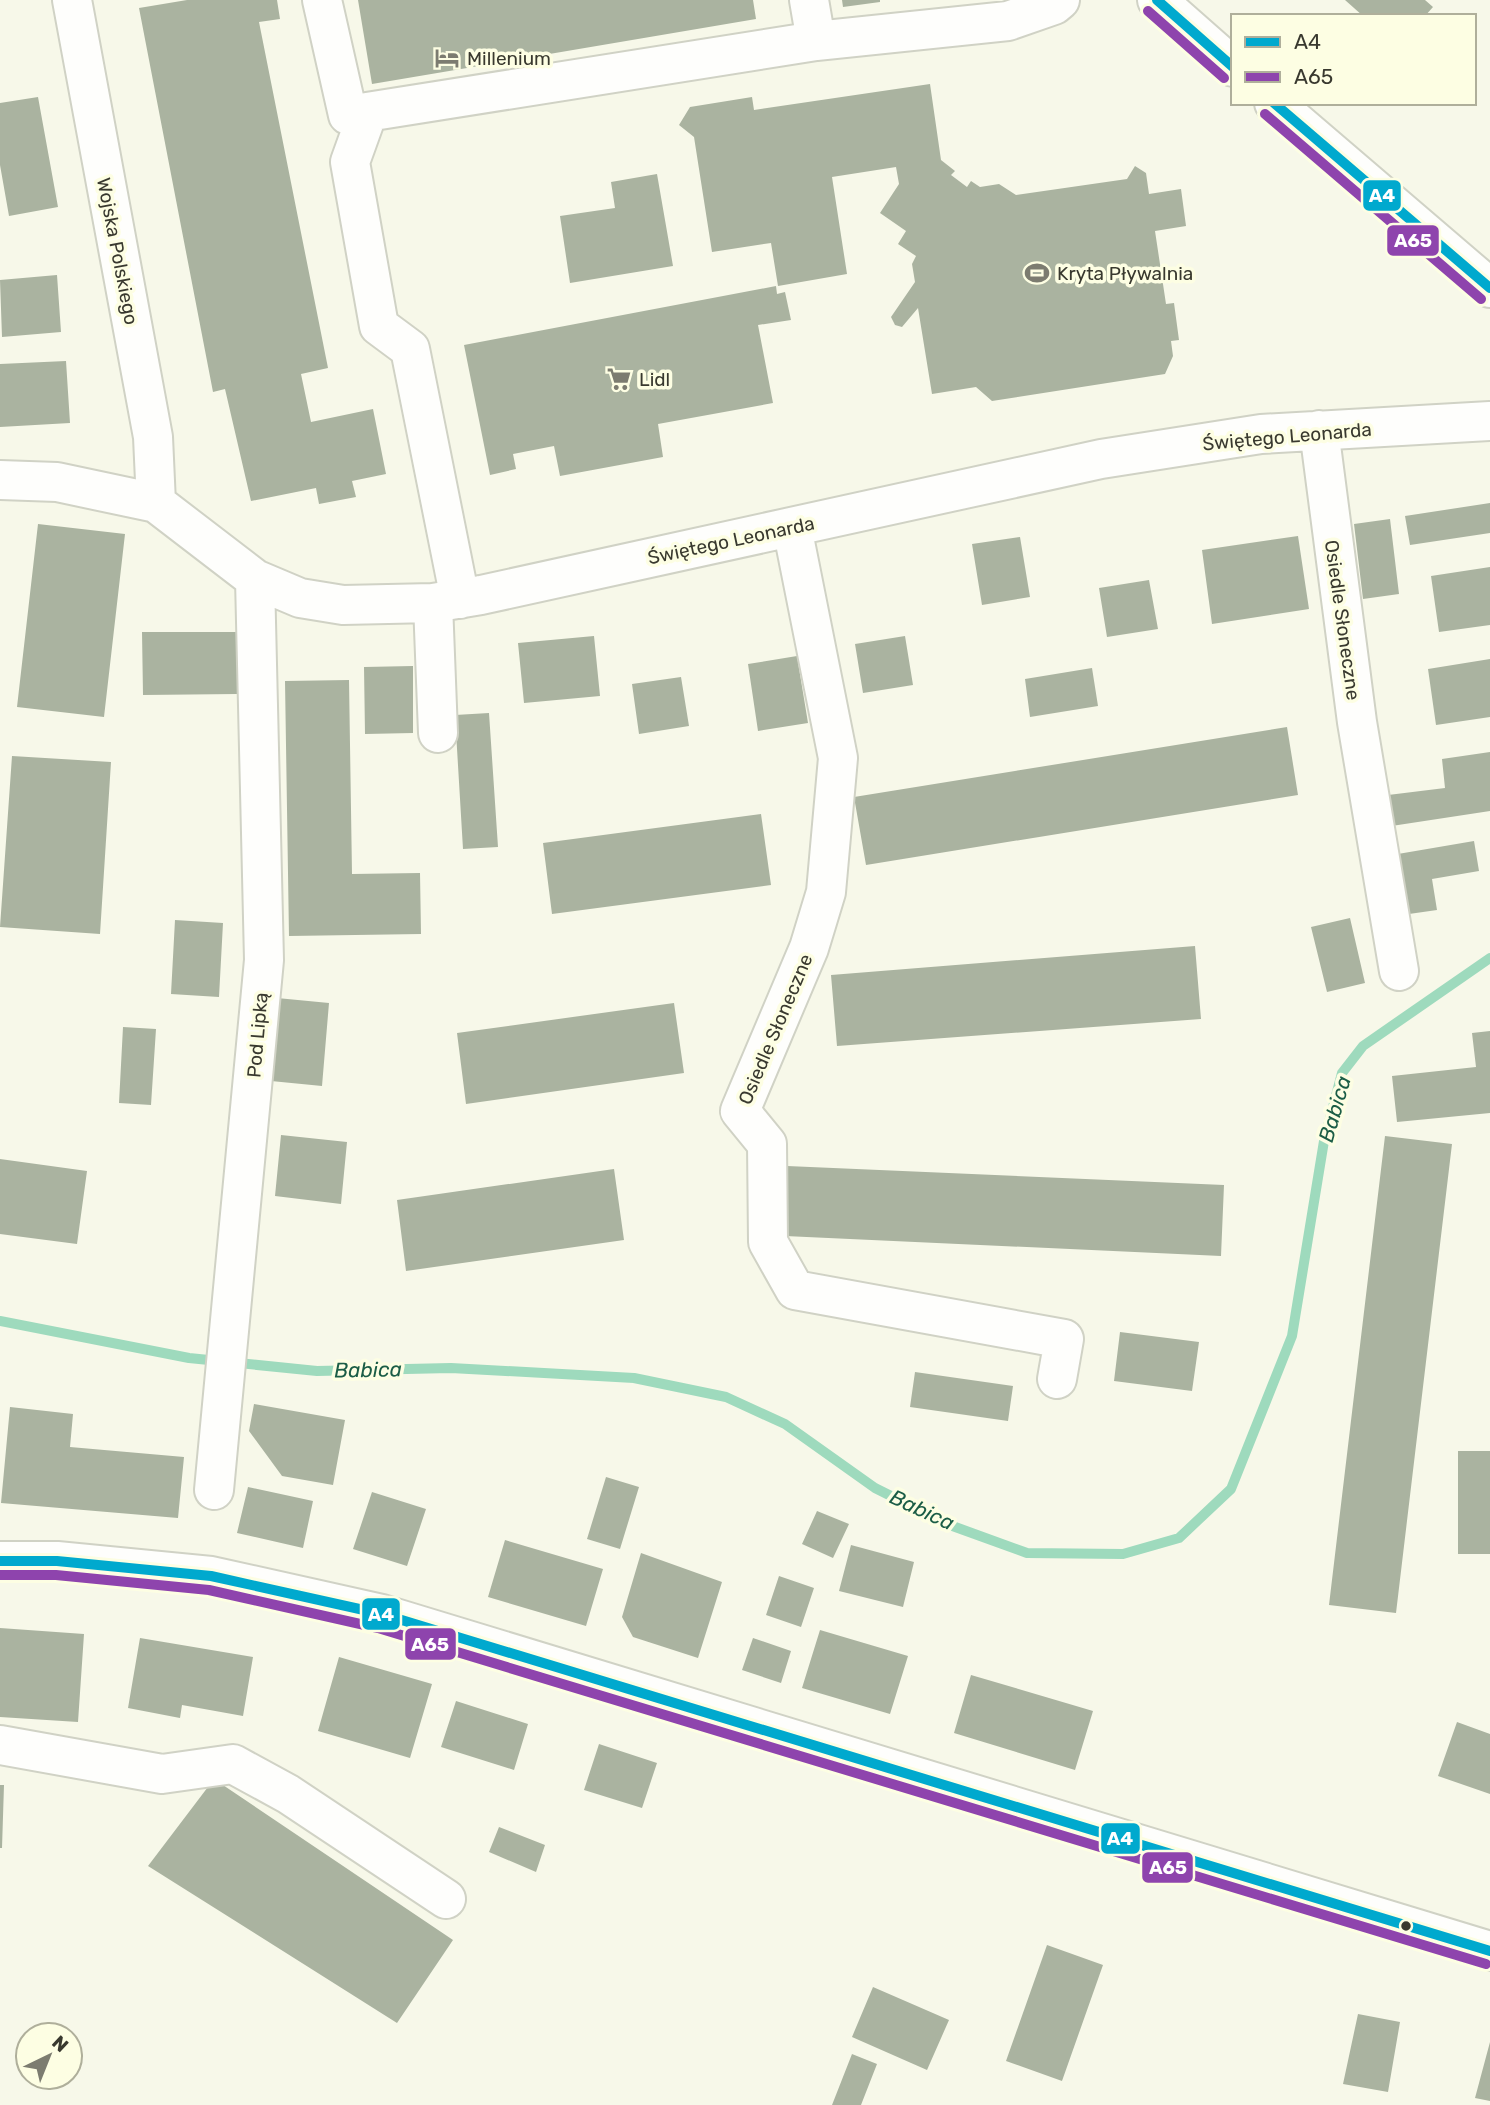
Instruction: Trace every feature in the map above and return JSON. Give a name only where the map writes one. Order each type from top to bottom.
[{"type":"street","name":"Wojska Polskiego","points":[[72,0],[153,437],[156,503]]},
{"type":"street","points":[[323,0],[348,116],[816,41],[1008,21],[1054,5],[1060,0]]},
{"type":"street","points":[[808,0],[816,41]]},
{"type":"street","points":[[1157,0],[1231,65]]},
{"type":"street","points":[[1276,105],[1490,288]]},
{"type":"street","points":[[368,112],[350,162],[379,326],[410,349],[447,601],[438,733]]},
{"type":"street","name":"Świętego Leonarda","points":[[0,480],[57,482],[156,503],[255,579],[300,598],[343,605],[447,601],[1101,458],[1261,434],[1490,421]]},
{"type":"street","name":"Osiedle Słoneczne","points":[[1319,430],[1337,587],[1370,808],[1399,971]]},
{"type":"street","name":"Osiedle Słoneczne","points":[[792,527],[838,758],[827,892],[809,948],[740,1111],[767,1144],[768,1242],[795,1290],[1064,1339],[1057,1379]]},
{"type":"street","name":"Pod Lipką","points":[[214,1490],[264,960],[255,579]]},
{"type":"street","points":[[0,1561],[57,1561],[211,1576],[382,1615],[1490,1951]]},
{"type":"street","points":[[0,1745],[162,1774],[233,1764],[288,1794],[446,1899]]},
{"type":"building","points":[[187,0],[277,0],[280,19],[259,22],[328,368],[301,374],[311,422],[373,409],[386,474],[352,481],[356,497],[319,504],[316,488],[251,501],[225,389],[213,392],[139,8]]},
{"type":"building","name":"Millenium","points":[[358,0],[753,0],[756,19],[372,84]]},
{"type":"building","points":[[842,0],[880,0],[880,2],[843,7]]},
{"type":"building","points":[[1345,0],[1425,0],[1433,7],[1427,14],[1361,14]]},
{"type":"building","name":"Kryta Pływalnia","points":[[930,84],[941,160],[955,171],[951,175],[967,187],[971,181],[980,187],[999,184],[1016,195],[1127,179],[1135,166],[1146,173],[1149,194],[1181,189],[1186,226],[1155,231],[1166,304],[1174,303],[1179,340],[1171,341],[1173,356],[1165,374],[992,401],[976,387],[932,394],[918,308],[902,327],[895,325],[891,317],[915,282],[912,264],[916,256],[898,244],[906,231],[880,213],[899,184],[896,167],[832,177],[847,274],[778,286],[771,243],[712,252],[694,137],[679,125],[690,107],[752,97],[754,110]]},
{"type":"building","points":[[38,97],[58,207],[9,216],[0,165],[0,103]]},
{"type":"building","points":[[657,174],[673,266],[570,283],[560,216],[615,208],[611,182]]},
{"type":"building","points":[[57,275],[61,332],[2,337],[0,280]]},
{"type":"building","name":"Lidl","points":[[776,286],[777,294],[785,292],[791,320],[758,325],[773,403],[658,424],[663,457],[560,476],[554,446],[513,454],[516,469],[490,475],[464,345]]},
{"type":"building","points":[[66,361],[70,423],[0,427],[0,364]]},
{"type":"building","points":[[1490,503],[1490,533],[1410,545],[1405,516]]},
{"type":"building","points":[[1390,519],[1399,594],[1363,599],[1354,524]]},
{"type":"building","points":[[38,524],[125,534],[104,717],[17,707]]},
{"type":"building","points":[[1298,536],[1309,609],[1212,624],[1202,550]]},
{"type":"building","points":[[1020,537],[1030,597],[982,605],[972,544]]},
{"type":"building","points":[[1490,567],[1490,625],[1439,632],[1431,576]]},
{"type":"building","points":[[1149,580],[1158,629],[1107,637],[1099,588]]},
{"type":"building","points":[[142,632],[237,632],[237,694],[143,695]]},
{"type":"building","points":[[594,636],[600,696],[524,703],[518,643]]},
{"type":"building","points":[[905,636],[913,685],[863,693],[855,644]]},
{"type":"building","points":[[797,656],[808,723],[758,731],[748,664]]},
{"type":"building","points":[[1490,659],[1490,717],[1436,725],[1428,669]]},
{"type":"building","points":[[413,666],[413,733],[365,734],[364,667]]},
{"type":"building","points":[[1092,668],[1098,706],[1030,717],[1025,679]]},
{"type":"building","points":[[681,677],[689,726],[639,734],[632,684]]},
{"type":"building","points":[[349,680],[352,874],[420,873],[421,934],[289,936],[285,681]]},
{"type":"building","points":[[489,713],[498,847],[463,849],[455,715]]},
{"type":"building","points":[[1287,727],[1298,795],[866,865],[854,797]]},
{"type":"building","points":[[1490,752],[1490,811],[1385,827],[1380,796],[1445,788],[1442,759]]},
{"type":"building","points":[[12,756],[111,762],[100,934],[0,927]]},
{"type":"building","points":[[761,814],[771,885],[552,914],[543,843]]},
{"type":"building","points":[[1474,841],[1479,871],[1432,879],[1437,910],[1402,915],[1392,855]]},
{"type":"building","points":[[1350,918],[1365,983],[1327,992],[1311,927]]},
{"type":"building","points":[[175,920],[223,923],[219,997],[171,994]]},
{"type":"building","points":[[1195,946],[1201,1019],[837,1046],[831,975]]},
{"type":"building","points":[[277,998],[329,1003],[322,1086],[271,1081]]},
{"type":"building","points":[[674,1003],[684,1073],[466,1104],[457,1033]]},
{"type":"building","points":[[123,1027],[156,1029],[151,1105],[119,1103]]},
{"type":"building","points":[[1490,1031],[1490,1113],[1397,1122],[1392,1076],[1476,1067],[1472,1033]]},
{"type":"building","points":[[281,1135],[347,1142],[341,1204],[275,1196]]},
{"type":"building","points":[[1385,1136],[1452,1144],[1396,1613],[1329,1605]]},
{"type":"building","points":[[0,1159],[87,1171],[77,1244],[0,1234]]},
{"type":"building","points":[[787,1166],[1224,1185],[1221,1256],[785,1236]]},
{"type":"building","points":[[614,1169],[624,1240],[406,1271],[397,1200]]},
{"type":"building","points":[[1120,1332],[1199,1342],[1192,1391],[1114,1381]]},
{"type":"building","points":[[915,1372],[1013,1386],[1008,1421],[910,1407]]},
{"type":"building","points":[[254,1404],[345,1420],[333,1485],[282,1476],[249,1431]]},
{"type":"building","points":[[10,1407],[73,1414],[70,1447],[184,1457],[178,1518],[1,1503]]},
{"type":"building","points":[[1458,1451],[1490,1451],[1490,1554],[1458,1554]]},
{"type":"building","points":[[606,1477],[639,1487],[620,1549],[587,1539]]},
{"type":"building","points":[[248,1487],[313,1501],[303,1548],[237,1533]]},
{"type":"building","points":[[372,1492],[426,1509],[407,1566],[353,1549]]},
{"type":"building","points":[[817,1511],[849,1524],[833,1558],[802,1544]]},
{"type":"building","points":[[505,1540],[603,1569],[586,1626],[488,1597]]},
{"type":"building","points":[[851,1545],[914,1562],[903,1607],[839,1591]]},
{"type":"building","points":[[641,1553],[722,1582],[698,1658],[633,1637],[622,1617]]},
{"type":"building","points":[[779,1576],[814,1588],[801,1627],[766,1615]]},
{"type":"building","points":[[0,1628],[84,1634],[78,1722],[0,1717]]},
{"type":"building","points":[[820,1630],[908,1656],[890,1714],[802,1688]]},
{"type":"building","points":[[140,1638],[253,1657],[243,1716],[182,1705],[180,1718],[128,1708]]},
{"type":"building","points":[[753,1638],[791,1651],[781,1683],[742,1670]]},
{"type":"building","points":[[339,1657],[432,1684],[410,1758],[318,1731]]},
{"type":"building","points":[[971,1675],[1093,1711],[1075,1770],[954,1733]]},
{"type":"building","points":[[456,1701],[528,1724],[514,1770],[441,1747]]},
{"type":"building","points":[[1457,1722],[1490,1734],[1490,1794],[1438,1776]]},
{"type":"building","points":[[599,1744],[657,1763],[642,1808],[584,1790]]},
{"type":"building","points":[[214,1779],[453,1940],[397,2023],[148,1866]]},
{"type":"building","points":[[0,1785],[4,1785],[2,1848],[0,1848]]},
{"type":"building","points":[[499,1827],[545,1845],[536,1872],[489,1852]]},
{"type":"building","points":[[1047,1945],[1103,1965],[1062,2081],[1006,2061]]},
{"type":"building","points":[[873,1987],[949,2020],[927,2070],[852,2037]]},
{"type":"building","points":[[1358,2014],[1400,2022],[1388,2092],[1343,2084]]},
{"type":"building","points":[[1490,2042],[1490,2101],[1475,2098]]},
{"type":"building","points":[[852,2054],[877,2064],[861,2105],[832,2105]]},
{"type":"waterway","name":"Babica","points":[[0,1321],[189,1358],[317,1371],[451,1368],[634,1378],[726,1397],[785,1424],[875,1488],[947,1524],[1027,1553],[1123,1554],[1179,1538],[1231,1489],[1292,1336],[1324,1141],[1342,1073],[1363,1046],[1490,958]]},
{"type":"transit line","name":"A4","points":[[1157,0],[1231,65]]},
{"type":"transit line","name":"A65","points":[[1148,11],[1224,78]]},
{"type":"transit line","name":"A4","points":[[1276,105],[1490,288]]},
{"type":"transit line","name":"A65","points":[[1265,114],[1481,299]]},
{"type":"transit line","name":"A4","points":[[0,1561],[57,1561],[211,1576],[382,1614],[1490,1951]]},
{"type":"transit line","name":"A65","points":[[0,1575],[56,1575],[209,1590],[378,1628],[1486,1964]]},
{"type":"place","name":"Millenium","points":[[447,58]]},
{"type":"place","name":"Kryta Pływalnia","points":[[1037,273]]},
{"type":"place","name":"Lidl","points":[[619,379]]}]
